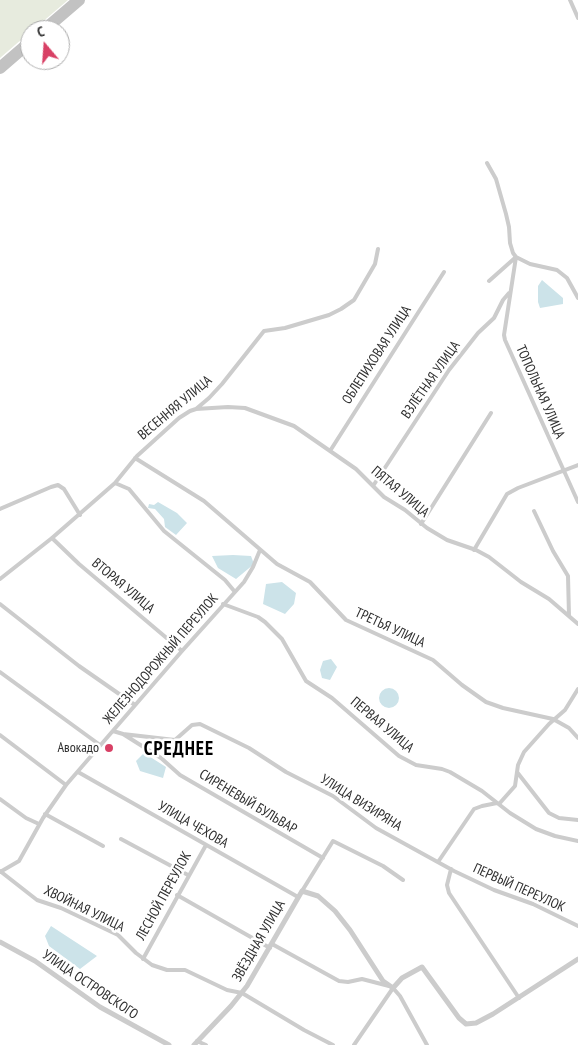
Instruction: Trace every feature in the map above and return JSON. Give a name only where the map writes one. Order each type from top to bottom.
[{"type":"street","points":[[570,0],[578,18]]},
{"type":"street","points":[[488,163],[499,187],[508,220],[511,248],[516,257],[536,266],[557,270],[567,278],[578,298]]},
{"type":"street","name":"ВЕСЕННЯЯ УЛИЦА","points":[[115,483],[135,458],[179,418],[196,409],[222,384],[264,331],[285,328],[329,316],[354,300],[375,264],[378,249]]},
{"type":"street","points":[[489,281],[516,257]]},
{"type":"street","name":"ТОПОЛЬНАЯ УЛИЦА","points":[[516,257],[505,340],[578,502]]},
{"type":"street","name":"ОБЛЕПИХОВАЯ УЛИЦА","points":[[330,451],[444,272]]},
{"type":"street","name":"ВЗЛЁТНАЯ УЛИЦА","points":[[373,486],[449,370],[478,333],[494,318],[503,300],[511,291]]},
{"type":"street","name":"ПЯТАЯ УЛИЦА","points":[[196,409],[228,407],[253,410],[294,426],[356,470],[384,497],[405,510],[421,524],[447,540],[489,557],[521,582],[541,593],[578,624]]},
{"type":"street","points":[[421,524],[491,413]]},
{"type":"street","name":"ТРЕТЬЯ УЛИЦА","points":[[135,458],[204,501],[283,568],[310,582],[346,620],[433,660],[462,685],[486,702],[503,708],[554,719]]},
{"type":"street","points":[[474,550],[507,494],[578,465]]},
{"type":"street","points":[[0,579],[80,515],[115,483],[130,489],[164,531],[225,580],[235,592]]},
{"type":"street","points":[[0,509],[58,485],[64,489],[80,515]]},
{"type":"street","points":[[534,511],[548,542],[568,576],[569,616]]},
{"type":"street","name":"ВТОРАЯ УЛИЦА","points":[[52,538],[182,651]]},
{"type":"street","name":"ЖЕЛЕЗНОДОРОЖНЫЙ ПЕРЕУЛОК","points":[[0,871],[9,868],[18,860],[45,814],[66,785],[249,575],[260,550]]},
{"type":"street","points":[[0,604],[79,666],[135,705]]},
{"type":"street","name":"ПЕРВАЯ УЛИЦА","points":[[224,604],[258,617],[265,622],[282,639],[306,681],[332,698],[399,756],[416,765],[450,772],[482,791],[519,820],[536,830],[578,841]]},
{"type":"street","points":[[0,672],[100,745]]},
{"type":"street","points":[[438,862],[474,810],[482,806],[498,804],[515,786],[520,758],[554,719],[565,710],[578,689]]},
{"type":"street","points":[[554,719],[569,728],[578,738]]},
{"type":"street","name":"УЛИЦА ВИЗИРЯНА","points":[[123,734],[175,740],[192,725],[200,724],[248,748],[286,772],[333,796],[376,828],[451,869]]},
{"type":"street","name":"СИРЕНЕВЫЙ БУЛЬВАР","points":[[113,731],[123,734],[162,758],[180,774],[323,858]]},
{"type":"street","points":[[0,735],[66,785]]},
{"type":"street","name":"УЛИЦА ЧЕХОВА","points":[[78,772],[298,897]]},
{"type":"street","points":[[517,772],[549,813],[559,818],[578,820]]},
{"type":"street","points":[[0,799],[26,818],[39,824]]},
{"type":"street","points":[[45,814],[103,846]]},
{"type":"street","points":[[121,839],[188,875]]},
{"type":"street","name":"ЗВЁЗДНАЯ УЛИЦА","points":[[195,1043],[242,993],[333,841],[382,866],[403,880]]},
{"type":"street","name":"ЛЕСНОЙ ПЕРЕУЛОК","points":[[143,959],[206,845]]},
{"type":"street","points":[[451,869],[447,885],[449,893],[518,998]]},
{"type":"street","name":"ПЕРВЫЙ ПЕРЕУЛОК","points":[[451,869],[494,890],[533,904],[578,926]]},
{"type":"street","name":"ХВОЙНАЯ УЛИЦА","points":[[0,871],[36,900],[61,908],[118,935],[143,959],[160,968],[184,970],[227,990],[242,993],[333,1045]]},
{"type":"street","points":[[302,891],[318,896],[330,905],[350,930],[383,981],[400,996],[427,1045]]},
{"type":"street","points":[[177,895],[339,981],[348,982],[362,979],[393,988]]},
{"type":"street","name":"УЛИЦА ОСТРОВСКОГО","points":[[0,942],[35,961],[100,1008],[169,1045]]},
{"type":"street","points":[[354,1045],[393,988],[402,978],[422,967],[462,1022],[471,1024],[476,1023],[518,998],[578,959]]},
{"type":"street","points":[[195,1043],[206,1045]]},
{"type":"shaded area","points":[[0,0],[68,0],[45,20],[20,20],[20,41],[0,58]]},
{"type":"water","points":[[542,280],[563,298],[563,304],[540,308],[538,286]]},
{"type":"water","points":[[158,502],[177,513],[187,523],[176,535],[165,527],[164,519],[155,509],[148,508],[149,504],[154,505]]},
{"type":"water","points":[[212,556],[251,556],[254,564],[236,579],[218,568]]},
{"type":"water","points":[[282,582],[296,593],[294,604],[285,614],[263,604],[266,584]]},
{"type":"water","points":[[331,659],[337,667],[330,680],[322,678],[320,670],[323,661]]},
{"type":"water","points":[[389,688],[396,691],[399,698],[396,705],[389,708],[382,705],[379,698],[382,691]]},
{"type":"water","points":[[144,753],[166,767],[163,778],[140,771],[136,761]]},
{"type":"water","points":[[51,926],[97,956],[80,969],[49,946],[45,936]]},
{"type":"taxiway","points":[[56,20],[79,0]]},
{"type":"taxiway","points":[[0,68],[20,51]]},
{"type":"place","name":"Авокадо","points":[[109,748]]},
{"type":"district","name":"СРЕДНЕЕ","points":[[179,750]]}]
